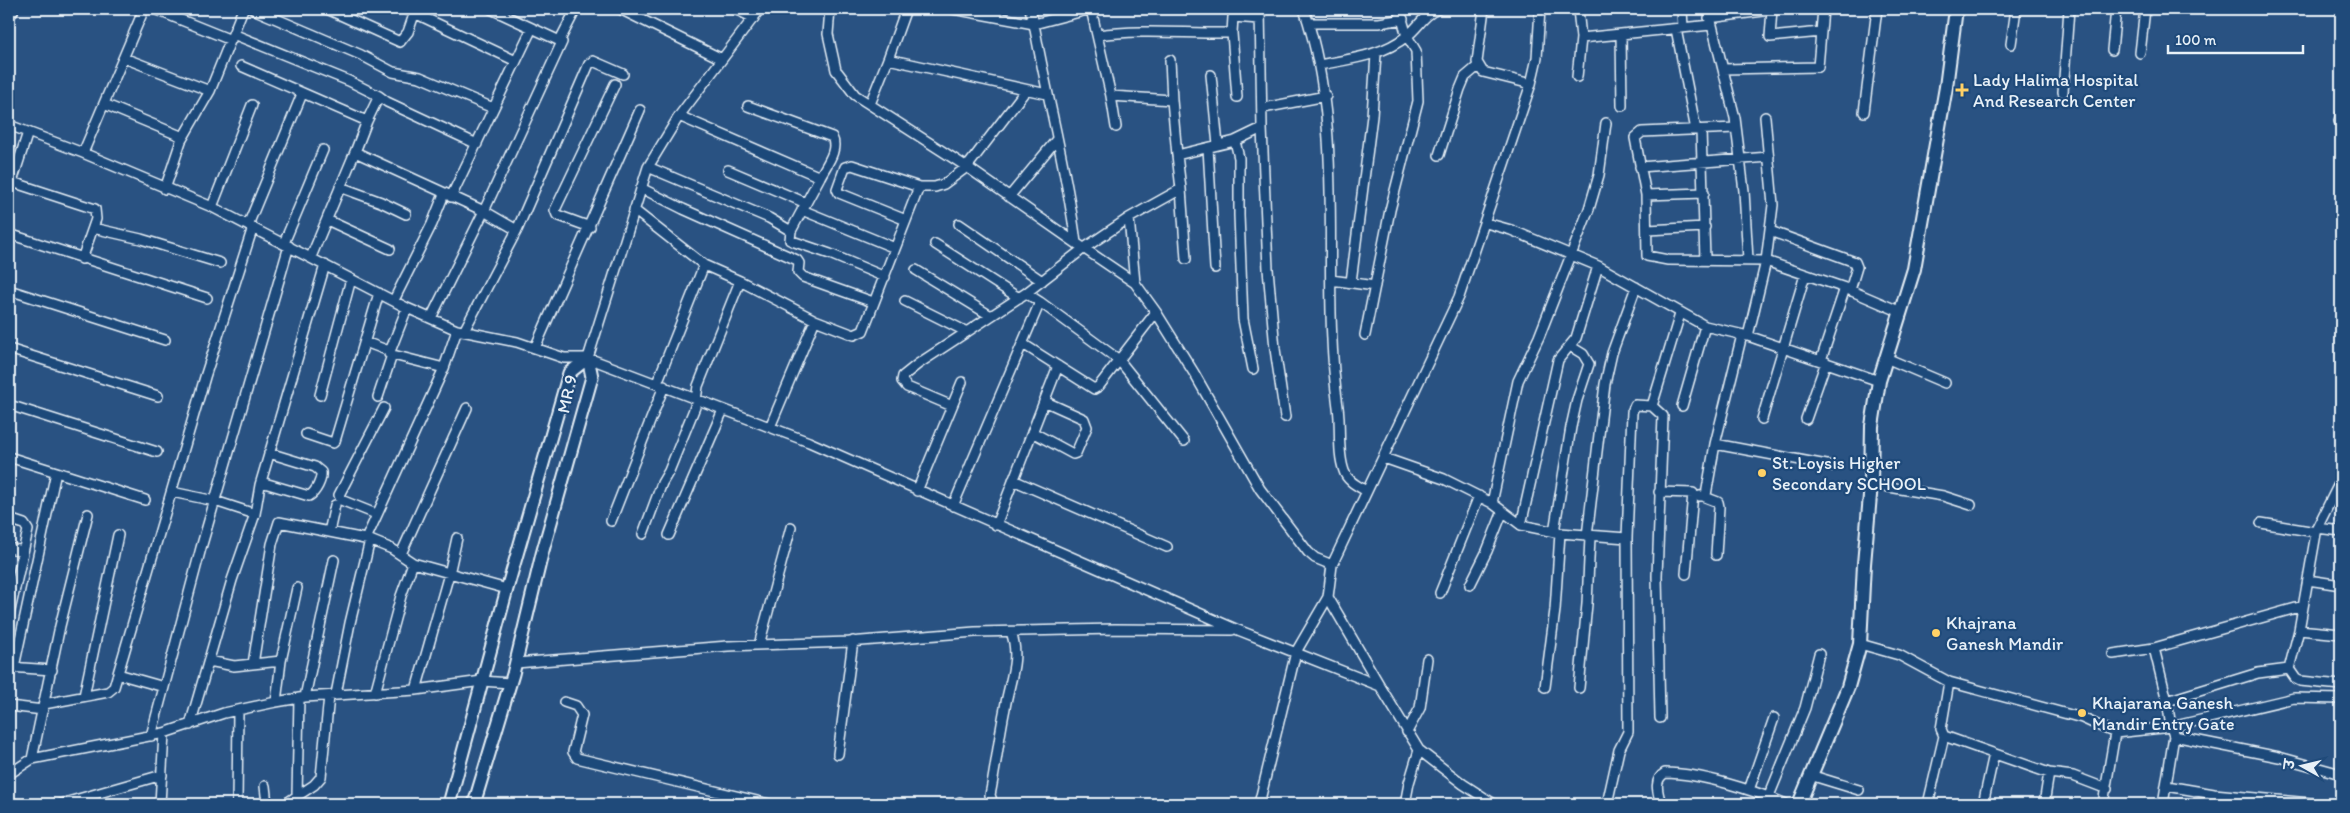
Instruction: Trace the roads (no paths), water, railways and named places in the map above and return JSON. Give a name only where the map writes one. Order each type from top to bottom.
[{"type":"main road","points":[[1799,804],[1848,687],[1860,644],[1871,484],[1872,426],[1878,380],[1902,312],[1919,241],[1946,88],[1956,9]]},
{"type":"street","points":[[83,153],[144,9]]},
{"type":"street","points":[[154,9],[232,37],[268,47],[379,96],[387,102],[477,144]]},
{"type":"street","points":[[165,188],[184,137],[210,90],[243,9]]},
{"type":"street","points":[[253,9],[361,55],[393,72],[420,77],[494,108]]},
{"type":"street","points":[[327,9],[400,42],[408,32],[412,10],[516,61]]},
{"type":"street","points":[[491,9],[560,40]]},
{"type":"street","points":[[431,318],[484,211],[558,52],[560,40],[576,9]]},
{"type":"street","points":[[620,9],[722,59]]},
{"type":"street","points":[[735,9],[754,18]]},
{"type":"street","points":[[588,358],[648,167],[679,116],[760,9]]},
{"type":"street","points":[[830,9],[828,34],[836,70],[856,95],[967,167],[1135,283],[1156,312],[1233,438],[1260,489],[1308,552],[1315,558],[1332,565]]},
{"type":"street","points":[[870,104],[906,9]]},
{"type":"street","points":[[954,9],[1034,24],[1091,9],[1098,34],[1116,128]]},
{"type":"street","points":[[1030,9],[1070,193],[1079,246]]},
{"type":"street","points":[[1260,9],[1262,128],[1268,270],[1275,349],[1285,417]]},
{"type":"street","points":[[1304,9],[1326,96],[1331,162],[1332,367],[1343,464],[1348,479],[1366,491]]},
{"type":"street","points":[[1365,335],[1390,210],[1418,102],[1416,51],[1407,36],[1399,9]]},
{"type":"street","points":[[1319,65],[1376,54],[1407,36],[1426,14],[1438,9]]},
{"type":"street","points":[[1439,155],[1460,89],[1466,77],[1478,66],[1484,9]]},
{"type":"street","points":[[1259,804],[1296,652],[1328,598],[1332,565],[1459,297],[1486,223],[1531,84],[1537,58],[1540,9]]},
{"type":"street","points":[[1577,78],[1582,38],[1578,9]]},
{"type":"street","points":[[1682,9],[1680,29],[1703,161],[1705,260]]},
{"type":"street","points":[[1708,9],[1736,128],[1744,191],[1748,260]]},
{"type":"street","points":[[1723,69],[1818,67],[1823,9]]},
{"type":"street","points":[[1864,112],[1877,9]]},
{"type":"street","points":[[2011,44],[2016,9]]},
{"type":"street","points":[[2063,92],[2069,9]]},
{"type":"street","points":[[2112,50],[2116,9]]},
{"type":"street","points":[[2140,53],[2145,9]]},
{"type":"street","points":[[1582,38],[1680,29],[1772,10],[1770,37],[1821,32]]},
{"type":"street","points":[[1237,97],[1232,33],[1233,13],[1259,19]]},
{"type":"street","points":[[1309,23],[1379,24],[1403,19]]},
{"type":"street","points":[[394,300],[447,195],[477,144],[532,28]]},
{"type":"street","points":[[1098,34],[1123,32],[1232,33]]},
{"type":"street","points":[[1621,35],[1622,106]]},
{"type":"street","points":[[1351,282],[1372,116],[1376,54]]},
{"type":"street","points":[[124,58],[210,90]]},
{"type":"street","points":[[888,59],[1047,94]]},
{"type":"street","points":[[1170,60],[1186,259]]},
{"type":"street","points":[[285,804],[314,785],[321,777],[333,695],[368,540],[376,514],[461,330],[517,230],[589,64],[593,61],[598,62],[623,74]]},
{"type":"street","points":[[241,66],[367,121]]},
{"type":"street","points":[[1478,66],[1483,72],[1531,84]]},
{"type":"street","points":[[1211,75],[1218,145]]},
{"type":"street","points":[[590,227],[557,215],[555,210],[615,84]]},
{"type":"street","points":[[906,220],[839,192],[837,188],[845,167],[852,165],[919,187],[944,184],[967,167],[1026,90]]},
{"type":"street","points":[[9,706],[43,707],[112,690],[251,226],[302,94]]},
{"type":"street","points":[[312,257],[379,96]]},
{"type":"street","points":[[1111,96],[1172,100]]},
{"type":"street","points":[[1263,108],[1326,96]]},
{"type":"street","points":[[104,104],[184,137]]},
{"type":"street","points":[[212,207],[252,105]]},
{"type":"street","points":[[748,106],[832,138],[835,142],[833,154],[791,231],[790,240],[885,277]]},
{"type":"street","points":[[535,348],[640,110]]},
{"type":"street","points":[[679,116],[820,177]]},
{"type":"street","points":[[1705,496],[1715,444],[1766,261],[1772,205],[1765,117]]},
{"type":"street","points":[[1492,503],[1518,381],[1573,255],[1599,175],[1606,123]]},
{"type":"street","points":[[9,125],[83,153],[212,207],[312,257],[407,308],[431,318],[461,330],[517,342],[564,358],[588,358],[809,442],[917,491],[1238,630],[1380,686]]},
{"type":"street","points":[[1177,155],[1235,141],[1262,128]]},
{"type":"street","points":[[1736,128],[1642,132],[1635,141],[1646,195],[1646,256],[1668,260],[1766,261],[1847,289],[1902,312]]},
{"type":"street","points":[[28,132],[10,181],[95,209],[96,219],[82,259]]},
{"type":"street","points":[[1010,197],[1057,138]]},
{"type":"street","points":[[1235,141],[1239,158],[1243,320],[1253,369]]},
{"type":"street","points":[[1208,148],[1215,268]]},
{"type":"street","points":[[151,736],[286,244],[323,150]]},
{"type":"street","points":[[355,152],[484,211],[517,230]]},
{"type":"street","points":[[1640,167],[1769,157]]},
{"type":"street","points":[[648,167],[770,218],[791,231]]},
{"type":"street","points":[[728,170],[895,248]]},
{"type":"street","points":[[340,187],[381,202],[406,214]]},
{"type":"street","points":[[634,210],[704,265],[740,281],[815,320],[857,335],[863,331],[919,187]]},
{"type":"street","points":[[641,188],[797,260],[799,263],[798,272],[802,277],[873,302]]},
{"type":"street","points":[[952,406],[907,387],[902,381],[904,376],[918,364],[1042,281],[1079,246],[1181,189]]},
{"type":"street","points":[[1646,195],[1704,193]]},
{"type":"street","points":[[1129,218],[1135,283]]},
{"type":"street","points":[[326,220],[390,249]]},
{"type":"street","points":[[1486,223],[1510,230],[1598,266],[1680,314],[1706,326],[1745,336],[1878,380]]},
{"type":"street","points":[[959,224],[1042,281]]},
{"type":"street","points":[[1647,230],[1705,227]]},
{"type":"street","points":[[93,228],[220,263]]},
{"type":"street","points":[[1770,231],[1855,262],[1857,267],[1847,289],[1806,419]]},
{"type":"street","points":[[9,234],[207,298]]},
{"type":"street","points":[[934,244],[1022,295],[1040,302],[1119,360],[1184,441]]},
{"type":"street","points":[[190,724],[232,580],[254,514],[269,453],[325,265]]},
{"type":"street","points":[[611,520],[704,265]]},
{"type":"street","points":[[1521,525],[1558,360],[1576,338],[1598,266]]},
{"type":"street","points":[[916,270],[991,316]]},
{"type":"street","points":[[1762,419],[1805,275]]},
{"type":"street","points":[[320,395],[351,279]]},
{"type":"street","points":[[1331,280],[1375,286]]},
{"type":"street","points":[[643,534],[697,399],[698,386],[740,281]]},
{"type":"street","points":[[1580,688],[1587,604],[1589,537],[1605,384],[1612,354],[1636,287]]},
{"type":"street","points":[[9,290],[164,340]]},
{"type":"street","points":[[306,434],[335,441],[379,293]]},
{"type":"street","points":[[905,301],[967,332]]},
{"type":"street","points":[[953,506],[1040,302]]},
{"type":"street","points":[[378,397],[390,353],[407,308]]},
{"type":"street","points":[[1023,344],[1094,389],[1098,388],[1156,312]]},
{"type":"street","points":[[1652,406],[1680,314]]},
{"type":"street","points":[[770,427],[815,320]]},
{"type":"street","points":[[1682,406],[1706,326]]},
{"type":"street","points":[[365,342],[390,353],[444,368]]},
{"type":"street","points":[[1545,687],[1555,610],[1557,533],[1571,427],[1577,400],[1589,364],[1583,354],[1570,346]]},
{"type":"street","points":[[9,349],[158,396]]},
{"type":"street","name":"MR 9","points":[[449,804],[507,589],[569,373],[588,358],[592,378],[542,554],[516,663],[474,804]]},
{"type":"street","points":[[1886,358],[1945,383]]},
{"type":"street","points":[[996,524],[1058,366]]},
{"type":"street","points":[[917,491],[962,382]]},
{"type":"street","points":[[1032,432],[1073,454],[1076,453],[1088,426],[1084,419],[1044,401]]},
{"type":"street","points":[[9,405],[157,452]]},
{"type":"street","points":[[1607,804],[1619,750],[1628,732],[1627,538],[1632,412],[1636,405],[1652,406],[1663,416],[1657,576],[1660,718]]},
{"type":"street","points":[[376,514],[342,500],[339,495],[384,408]]},
{"type":"street","points":[[401,554],[467,408]]},
{"type":"street","points":[[669,535],[723,410]]},
{"type":"street","points":[[1715,444],[1832,466]]},
{"type":"street","points":[[261,482],[309,496],[314,493],[321,478],[321,472],[316,467],[269,453]]},
{"type":"street","points":[[9,457],[146,500]]},
{"type":"street","points":[[1384,458],[1444,479],[1479,496],[1492,503],[1521,525],[1557,533],[1589,537],[1627,538]]},
{"type":"street","points":[[52,670],[12,667],[56,472]]},
{"type":"street","points":[[1013,480],[1167,547]]},
{"type":"street","points":[[2341,480],[2317,530],[2299,630],[2289,669],[2296,679],[2341,684]]},
{"type":"street","points":[[1871,484],[1943,496],[1971,506]]},
{"type":"street","points":[[172,492],[215,501],[254,514]]},
{"type":"street","points":[[1659,492],[1693,493],[1718,502],[1716,554]]},
{"type":"street","points":[[1686,574],[1693,493]]},
{"type":"street","points":[[1440,593],[1479,496]]},
{"type":"street","points":[[329,532],[334,505]]},
{"type":"street","points":[[1470,585],[1487,551],[1503,511]]},
{"type":"street","points":[[32,759],[60,626],[88,514]]},
{"type":"street","points":[[9,519],[27,526],[27,536],[23,551],[13,578],[10,609]]},
{"type":"street","points":[[253,664],[272,544],[279,522],[368,540],[401,554],[413,563],[507,589]]},
{"type":"street","points":[[2261,523],[2341,531]]},
{"type":"street","points":[[759,645],[791,527]]},
{"type":"street","points":[[84,696],[118,535]]},
{"type":"street","points":[[416,690],[449,574],[457,538]]},
{"type":"street","points":[[9,548],[23,551]]},
{"type":"street","points":[[297,796],[302,698],[334,560]]},
{"type":"street","points":[[375,693],[401,596],[413,563]]},
{"type":"street","points":[[2308,580],[2341,585]]},
{"type":"street","points":[[276,702],[281,662],[297,588]]},
{"type":"street","points":[[1328,598],[1419,750],[1463,784],[1494,804]]},
{"type":"street","points":[[2113,654],[2154,648],[2303,606]]},
{"type":"street","points":[[516,663],[759,645],[853,641],[975,632],[1115,628],[1238,630]]},
{"type":"street","points":[[2299,630],[2341,634]]},
{"type":"street","points":[[993,804],[990,795],[1004,708],[1015,668],[1014,640],[1011,632]]},
{"type":"street","points":[[838,754],[853,641]]},
{"type":"street","points":[[1860,644],[1899,655],[1950,682],[2082,718],[2115,734],[2172,732],[2294,698],[2341,699]]},
{"type":"street","points":[[2154,648],[2167,701],[2172,732],[2167,786],[2163,804]]},
{"type":"street","points":[[1769,796],[1802,716],[1819,654]]},
{"type":"street","points":[[1407,732],[1420,708],[1427,659]]},
{"type":"street","points":[[209,661],[234,666],[281,662]]},
{"type":"street","points":[[2167,701],[2258,674],[2289,669]]},
{"type":"street","points":[[118,674],[164,687]]},
{"type":"street","points":[[9,774],[32,759],[164,733],[224,712],[276,702],[333,695],[416,690],[482,681],[510,683]]},
{"type":"street","points":[[1928,804],[1944,736],[1941,729],[1950,682]]},
{"type":"street","points":[[564,702],[576,706],[582,715],[574,752],[577,758],[769,804]]},
{"type":"street","points":[[237,804],[238,710]]},
{"type":"street","points":[[1750,790],[1774,718]]},
{"type":"street","points":[[2172,732],[2279,757],[2341,774]]},
{"type":"street","points":[[160,804],[164,733]]},
{"type":"street","points":[[2104,804],[2115,734]]},
{"type":"street","points":[[1944,736],[2050,773],[2073,776],[2107,789]]},
{"type":"street","points":[[1405,804],[1419,750]]},
{"type":"street","points":[[1983,804],[1994,754]]},
{"type":"street","points":[[1661,804],[1657,788],[1658,778],[1664,773],[1680,773],[1750,790],[1786,804]]},
{"type":"street","points":[[2044,804],[2050,773]]},
{"type":"street","points":[[61,804],[86,801],[162,775]]},
{"type":"street","points":[[1810,775],[1859,790]]},
{"type":"street","points":[[266,786],[267,804]]},
{"type":"street","points":[[2167,786],[2249,801],[2321,804]]},
{"type":"street","points":[[2212,804],[2214,794]]},
{"type":"place","name":"Lady Halima Hospital And Research Center","points":[[1962,90]]},
{"type":"place","name":"St. Loysis Higher Secondary SCHOOL","points":[[1762,473]]},
{"type":"place","name":"Khajrana Ganesh Mandir","points":[[1936,633]]},
{"type":"place","name":"Khajarana Ganesh Mandir Entry Gate","points":[[2082,713]]}]
